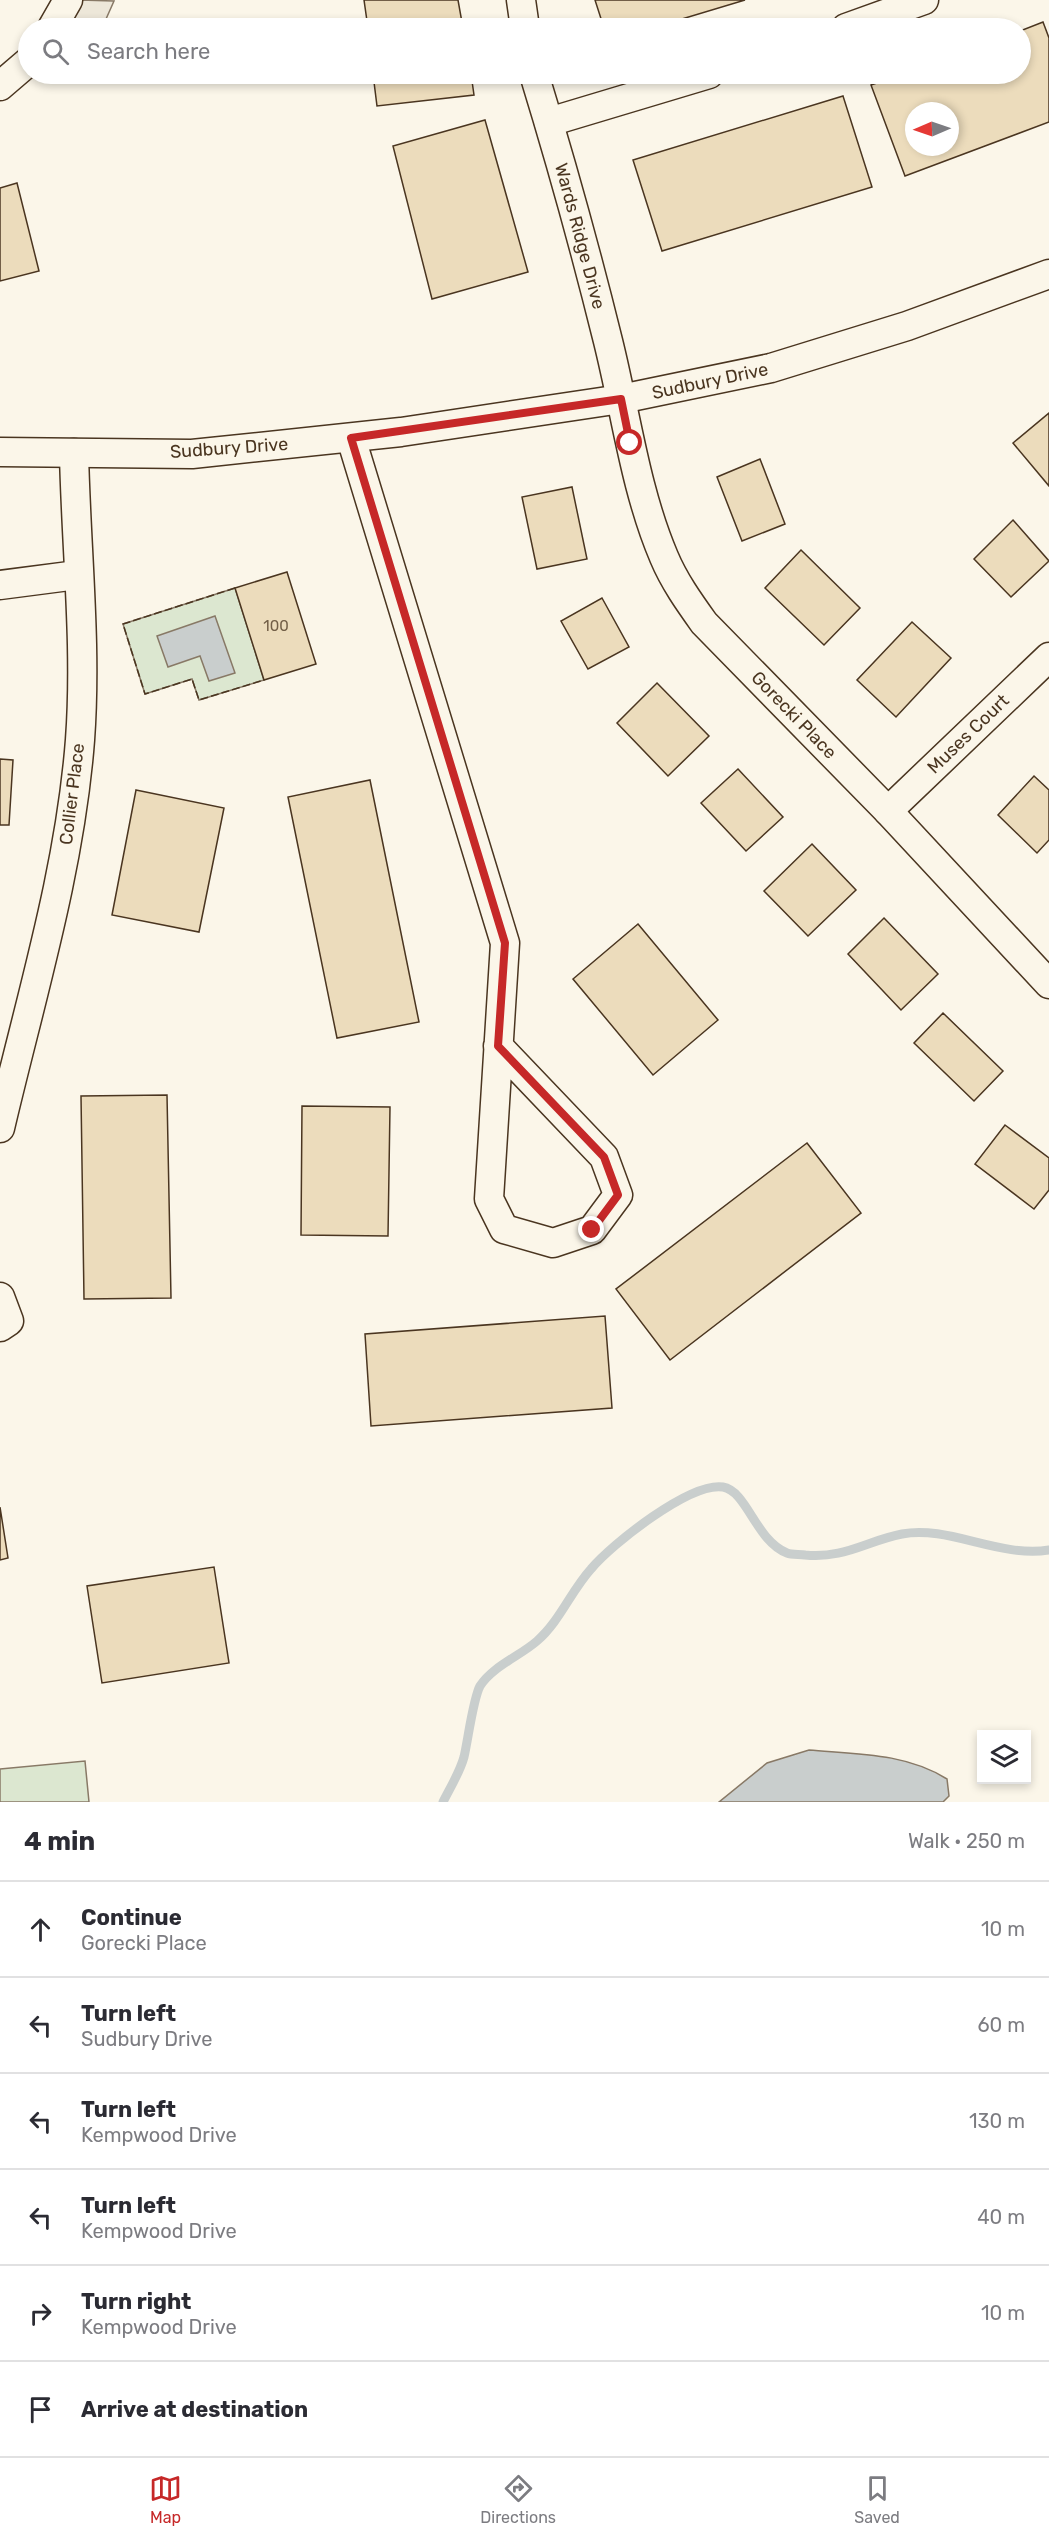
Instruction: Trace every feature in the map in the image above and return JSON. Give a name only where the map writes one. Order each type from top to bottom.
[{"type":"street","points":[[58,18],[68,0]]},
{"type":"street","points":[[521,0],[524,18]]},
{"type":"street","points":[[874,18],[924,0]]},
{"type":"street","points":[[0,86],[18,71]]},
{"type":"street","name":"Wards Ridge Drive","points":[[537,84],[621,399]]},
{"type":"street","points":[[549,122],[676,84]]},
{"type":"street","name":"Sudbury Drive","points":[[0,452],[192,453],[351,438],[621,399],[771,368],[907,326],[1049,274]]},
{"type":"street","name":"Gorecki Place","points":[[621,399],[651,519],[664,557],[682,593],[704,623],[888,811],[1049,984]]},
{"type":"street","points":[[351,438],[505,943],[498,1046],[489,1199],[504,1229],[553,1243],[592,1230],[618,1195],[604,1157],[498,1046]]},
{"type":"street","name":"Collier Place","points":[[0,1128],[66,841],[80,742],[84,655],[77,574],[74,453]]},
{"type":"street","points":[[0,585],[77,574]]},
{"type":"street","name":"Muses Court","points":[[888,811],[1049,657]]},
{"type":"street","points":[[0,1297],[9,1321],[0,1327]]},
{"type":"green space","points":[[235,588],[264,680],[199,700],[192,679],[145,694],[123,624]]},
{"type":"green space","points":[[85,1761],[89,1802],[0,1802],[0,1769]]},
{"type":"shaded area","points":[[79,0],[114,1],[106,18],[71,18]]},
{"type":"shaded area","points":[[215,616],[235,673],[209,681],[200,656],[168,667],[157,636]]},
{"type":"shaded area","points":[[809,1750],[880,1756],[915,1764],[947,1779],[949,1796],[943,1802],[719,1802],[767,1763]]},
{"type":"building","points":[[364,0],[458,0],[461,18],[367,18]]},
{"type":"building","points":[[595,0],[745,0],[685,18],[601,18]]},
{"type":"building","points":[[1043,22],[1049,38],[1049,122],[959,156],[959,102],[905,102],[905,156],[958,156],[905,176],[871,85],[1031,84],[1031,27]]},
{"type":"building","points":[[374,84],[472,84],[474,95],[377,106]]},
{"type":"building","points":[[843,96],[872,187],[662,251],[633,160]]},
{"type":"building","points":[[485,120],[528,272],[432,299],[393,146]]},
{"type":"building","points":[[17,183],[39,271],[0,281],[0,188]]},
{"type":"building","points":[[1049,413],[1049,486],[1013,443]]},
{"type":"building","points":[[760,459],[785,524],[742,541],[717,477]]},
{"type":"building","points":[[572,487],[587,559],[537,569],[522,497]]},
{"type":"building","points":[[1013,520],[1049,561],[1011,597],[974,559]]},
{"type":"building","points":[[801,550],[860,608],[824,645],[765,588]]},
{"type":"building","points":[[287,572],[316,664],[264,680],[235,588]]},
{"type":"building","points":[[602,598],[629,647],[588,669],[561,621]]},
{"type":"building","points":[[912,622],[951,658],[896,717],[857,680]]},
{"type":"building","points":[[657,683],[709,736],[668,776],[617,723]]},
{"type":"building","points":[[0,759],[13,760],[9,825],[0,825]]},
{"type":"building","points":[[738,769],[783,817],[746,851],[701,803]]},
{"type":"building","points":[[1034,776],[1049,790],[1049,840],[1037,853],[998,815]]},
{"type":"building","points":[[370,780],[419,1022],[337,1038],[288,797]]},
{"type":"building","points":[[136,790],[224,808],[199,932],[112,915]]},
{"type":"building","points":[[812,844],[856,890],[808,936],[764,891]]},
{"type":"building","points":[[884,918],[938,974],[901,1010],[848,954]]},
{"type":"building","points":[[638,924],[718,1020],[653,1075],[573,979]]},
{"type":"building","points":[[943,1013],[1003,1071],[974,1101],[914,1043]]},
{"type":"building","points":[[167,1095],[171,1298],[84,1299],[81,1096]]},
{"type":"building","points":[[302,1106],[390,1107],[388,1236],[301,1235]]},
{"type":"building","points":[[1005,1125],[1049,1158],[1049,1190],[1034,1209],[975,1164]]},
{"type":"building","points":[[807,1143],[861,1213],[670,1360],[616,1289]]},
{"type":"building","points":[[605,1316],[612,1408],[371,1426],[365,1334]]},
{"type":"building","points":[[0,1507],[8,1558],[0,1560]]},
{"type":"building","points":[[214,1567],[229,1663],[102,1683],[87,1586]]},
{"type":"waterway","points":[[443,1802],[462,1763],[475,1700],[485,1679],[545,1633],[601,1558],[652,1517],[691,1494],[709,1488],[723,1487],[731,1490],[746,1506],[767,1538],[776,1547],[791,1554],[819,1556],[832,1554],[889,1537],[919,1532],[956,1537],[1011,1550],[1049,1550]]},
{"type":"fence","points":[[235,588],[123,624],[145,694],[192,679],[199,700],[264,680]]},
{"type":"route","points":[[592,1230],[618,1195],[604,1157],[498,1046],[505,943],[351,438],[621,399],[630,443]]}]
